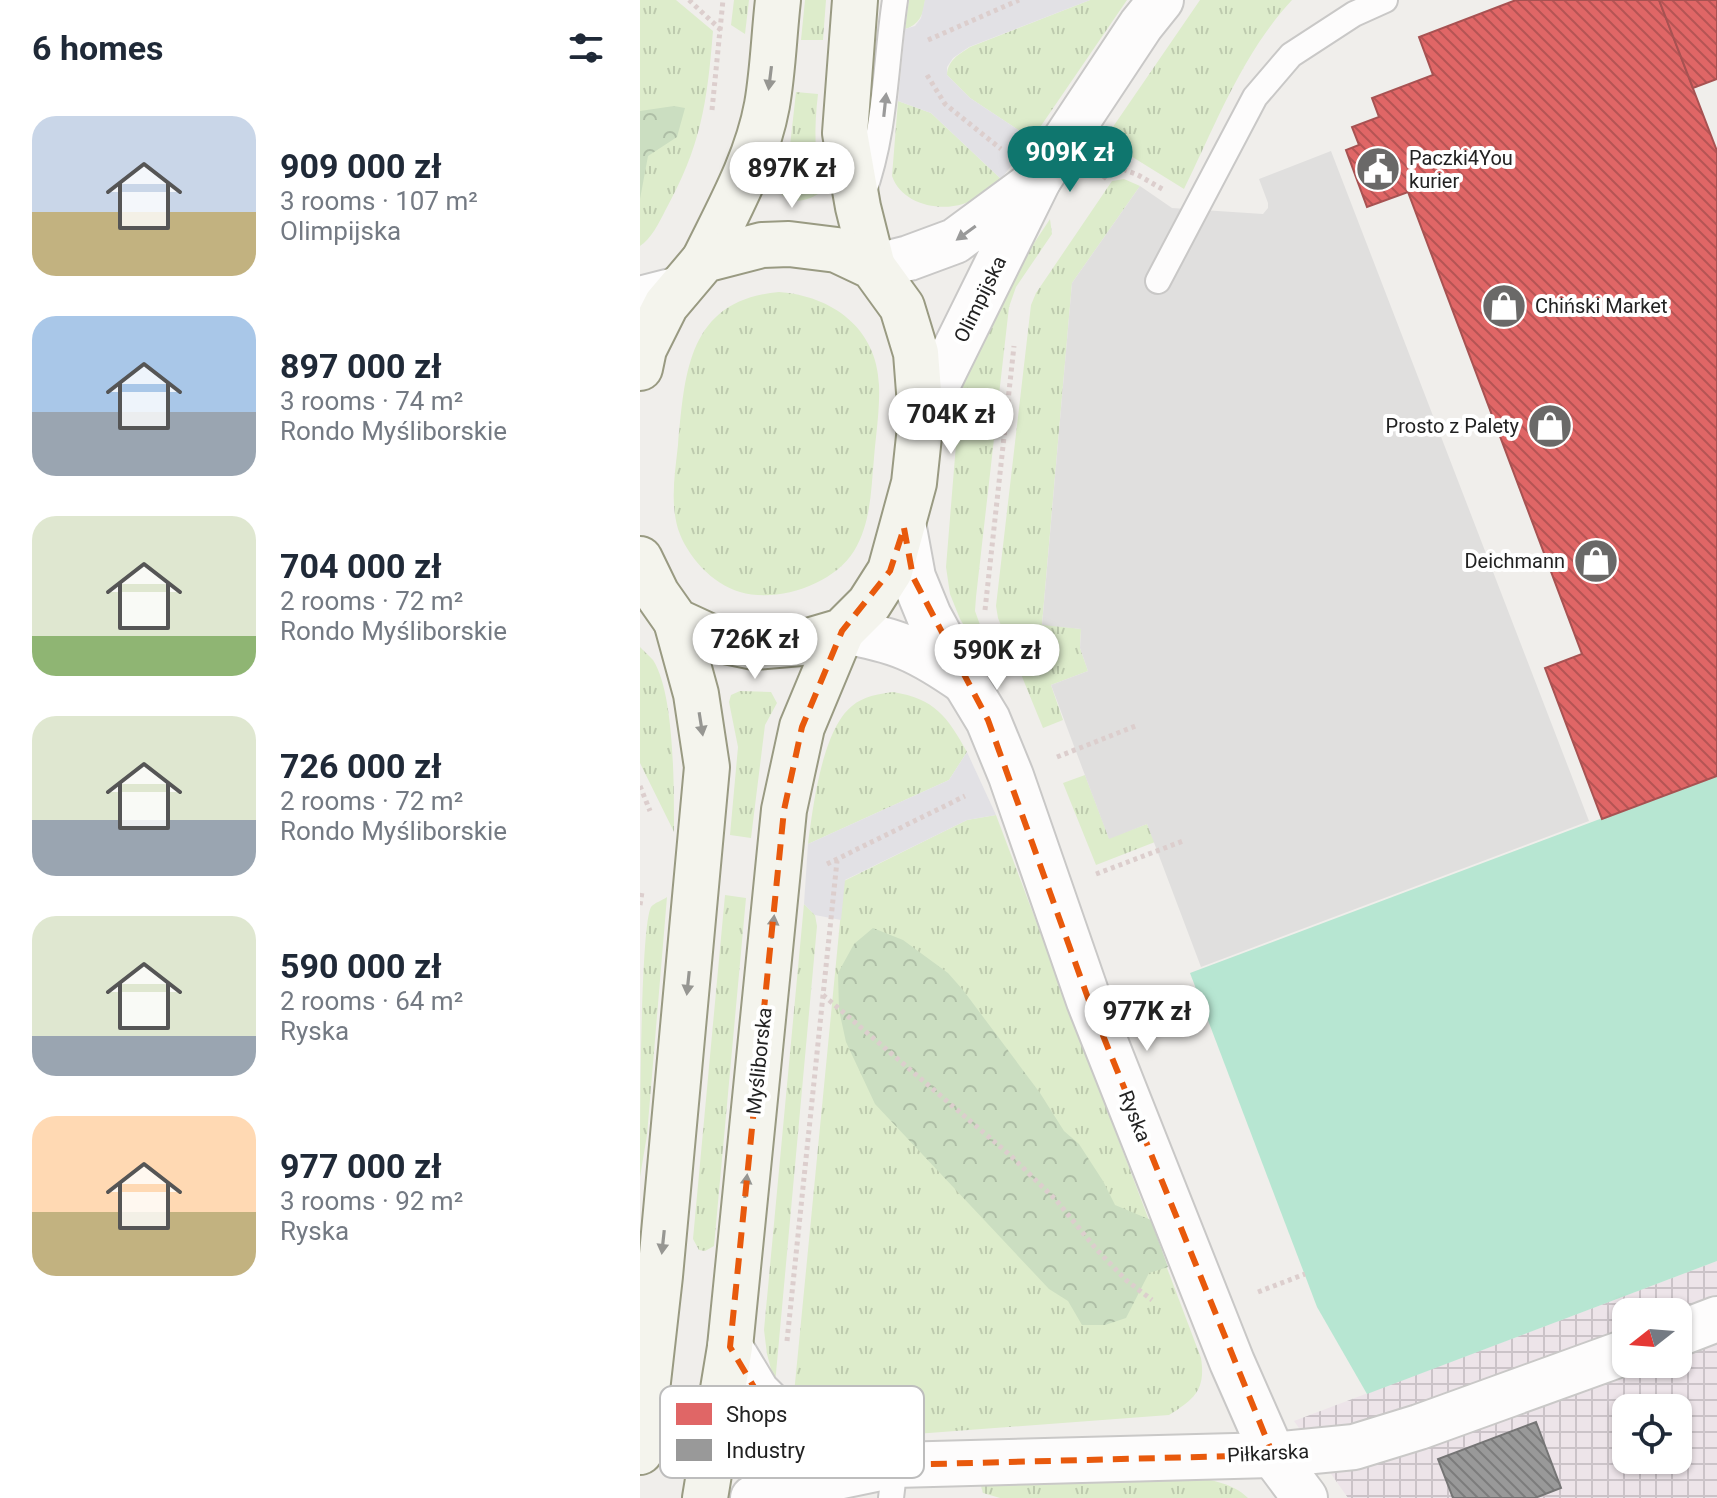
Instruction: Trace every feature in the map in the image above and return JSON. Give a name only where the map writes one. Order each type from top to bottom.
[{"type":"main road","points":[[640,368],[644,349],[674,283],[741,182],[767,107],[778,0]]},
{"type":"main road","points":[[658,616],[715,639],[754,647],[801,643],[842,631],[869,604],[890,571],[904,528],[914,483],[921,418],[916,353],[902,307],[873,267],[858,207],[845,133],[855,0]]},
{"type":"main road","points":[[674,283],[762,245],[789,244],[837,250],[873,267]]},
{"type":"main road","points":[[640,559],[657,594],[658,616],[696,694],[707,767],[669,1182],[640,1452]]},
{"type":"main road","name":"Myśliborska","points":[[724,1386],[784,810],[802,727],[842,631]]},
{"type":"main road","name":"Myśliborska","points":[[705,1498],[708,1478]]},
{"type":"street","name":"Olimpijska","points":[[921,418],[1039,179],[1141,25],[1161,0]]},
{"type":"street","name":"Olimpijska","points":[[873,267],[955,241],[1039,179]]},
{"type":"street","name":"Ryska","points":[[904,528],[918,590],[929,616],[988,720],[1011,776],[1089,1001],[1232,1362],[1273,1455],[1305,1498]]},
{"type":"street","name":"Ryska","points":[[842,631],[907,645],[965,682]]},
{"type":"street","points":[[1692,1329],[1717,1319]]},
{"type":"street","name":"Piłkarska","points":[[730,1347],[753,1386]]},
{"type":"street","name":"Piłkarska","points":[[753,1498],[764,1492],[1354,1447],[1419,1427],[1612,1357]]},
{"type":"lane","points":[[858,207],[872,168],[883,119],[895,0]]},
{"type":"lane","points":[[1158,281],[1255,97],[1291,55],[1354,14],[1385,0]]},
{"type":"path","points":[[711,112],[723,0]]},
{"type":"path","points":[[928,40],[1019,0]]},
{"type":"path","points":[[925,72],[945,104],[1039,179]]},
{"type":"path","points":[[1098,185],[1107,174],[1120,168],[1196,206]]},
{"type":"path","points":[[984,612],[1015,337]]},
{"type":"path","points":[[782,1386],[837,861],[1011,776]]},
{"type":"path","points":[[640,786],[650,809],[650,824]]},
{"type":"path","points":[[1088,877],[1183,841]]},
{"type":"path","points":[[822,994],[1011,1156],[1056,1200],[1126,1280],[1162,1307]]},
{"type":"highlighted area","points":[[904,528],[913,577],[988,720],[1089,1001],[1273,1455],[895,1465],[799,1434],[757,1392],[730,1347],[784,810],[802,727],[842,631],[890,571]]},
{"type":"shaded area","points":[[925,0],[1090,0],[969,47],[953,58],[947,67],[947,75],[970,98],[1032,139],[1001,179],[931,113],[898,101],[905,29],[915,26],[921,18]]},
{"type":"shaded area","points":[[1331,151],[1589,821],[1201,967],[1147,824],[1109,839],[1051,685],[1088,671],[1080,648],[1081,629],[1042,625],[1072,283],[1140,186],[1172,208],[1263,214],[1268,203],[1259,179]]},
{"type":"shaded area","points":[[967,752],[996,815],[967,820],[845,880],[841,920],[815,915],[804,904],[808,844],[949,780]]},
{"type":"shaded area","points":[[1717,1261],[1717,1498],[1348,1498],[1294,1421],[1612,1301],[1612,1378],[1692,1378],[1692,1298],[1619,1298]]},
{"type":"green space","points":[[640,0],[676,0],[713,31],[705,103],[687,166],[660,221],[640,246]]},
{"type":"green space","points":[[734,0],[749,0],[745,34],[731,25]]},
{"type":"green space","points":[[805,0],[826,0],[823,40],[801,40]]},
{"type":"green space","points":[[909,0],[925,0],[920,18],[905,29]]},
{"type":"green space","points":[[1090,0],[1127,0],[1032,139],[970,98],[947,75],[952,62],[970,47]]},
{"type":"green space","points":[[1200,0],[1292,0],[1244,66],[1184,189],[1126,153],[1113,155],[1096,175],[1082,172]]},
{"type":"green space","points":[[796,92],[818,94],[816,142],[823,191],[798,201],[786,198],[776,187],[789,155]]},
{"type":"green space","points":[[898,101],[931,113],[1001,179],[974,199],[953,206],[931,206],[903,193],[892,176]]},
{"type":"green space","points":[[674,106],[685,108],[677,137],[648,156],[640,199],[640,111]]},
{"type":"green space","points":[[1124,179],[1140,186],[1072,283],[1042,624],[1081,629],[1080,648],[1088,671],[1051,685],[1063,720],[1043,728],[998,618],[996,606],[1031,305],[1112,181]]},
{"type":"green space","points":[[1050,219],[1052,234],[1016,287],[1009,307],[976,597],[975,611],[1002,686],[960,619],[950,594],[946,567],[958,420],[964,379],[985,317]]},
{"type":"green space","points":[[779,292],[817,300],[848,319],[860,332],[870,347],[876,365],[878,412],[869,506],[864,529],[854,551],[845,563],[818,582],[787,593],[755,595],[720,583],[694,559],[678,529],[675,476],[684,391],[697,344],[709,325],[726,309],[749,298]]},
{"type":"green space","points":[[640,647],[653,660],[666,695],[672,743],[674,832],[640,763]]},
{"type":"green space","points":[[740,691],[771,692],[777,703],[765,725],[751,838],[730,835],[738,747],[729,702],[731,695]]},
{"type":"green space","points":[[893,692],[919,699],[938,711],[953,728],[967,752],[949,780],[808,844],[821,770],[833,732],[852,706],[871,696]]},
{"type":"green space","points":[[1085,775],[1109,838],[1147,824],[1155,842],[1096,865],[1063,783]]},
{"type":"green space","points":[[1717,775],[1717,1261],[1620,1298],[1612,1298],[1612,1301],[1367,1394],[1317,1307],[1190,973]]},
{"type":"green space","points":[[996,815],[1201,1358],[1200,1386],[1185,1404],[1169,1415],[924,1433],[924,1386],[795,1386],[844,881],[967,820]]},
{"type":"green space","points":[[725,895],[746,898],[714,1246],[705,1251],[699,1250],[693,1239]]},
{"type":"green space","points":[[667,897],[647,1135],[640,1177],[641,1035],[647,923],[651,907]]},
{"type":"green space","points":[[804,904],[815,915],[817,926],[775,1384],[764,1330]]},
{"type":"green space","points":[[873,928],[903,940],[948,973],[1040,1093],[1064,1131],[1079,1144],[1115,1205],[1151,1220],[1168,1267],[1149,1273],[1126,1318],[1105,1325],[1082,1325],[1068,1301],[1049,1289],[875,1104],[846,1042],[839,1010],[838,973],[854,944]]},
{"type":"green space","points":[[1185,1476],[1227,1485],[1248,1498],[1000,1498],[983,1493],[981,1486]]},
{"type":"building: Shops","points":[[1516,0],[1659,0],[1717,151],[1717,776],[1602,819],[1545,668],[1582,654],[1408,192],[1367,207],[1346,150],[1359,145],[1352,127],[1379,117],[1372,98],[1433,75],[1419,37]]},
{"type":"building: Shops","points":[[1659,0],[1717,0],[1717,79],[1693,88]]},
{"type":"building: Industry","points":[[1536,1422],[1561,1488],[1535,1498],[1453,1498],[1438,1459]]},
{"type":"place","name":"Paczki4You kurier","points":[[1378,169]]},
{"type":"place","name":"Chiński Market","points":[[1504,306]]},
{"type":"place","name":"Prosto z Palety","points":[[1550,426]]},
{"type":"place","name":"Deichmann","points":[[1596,561]]}]
